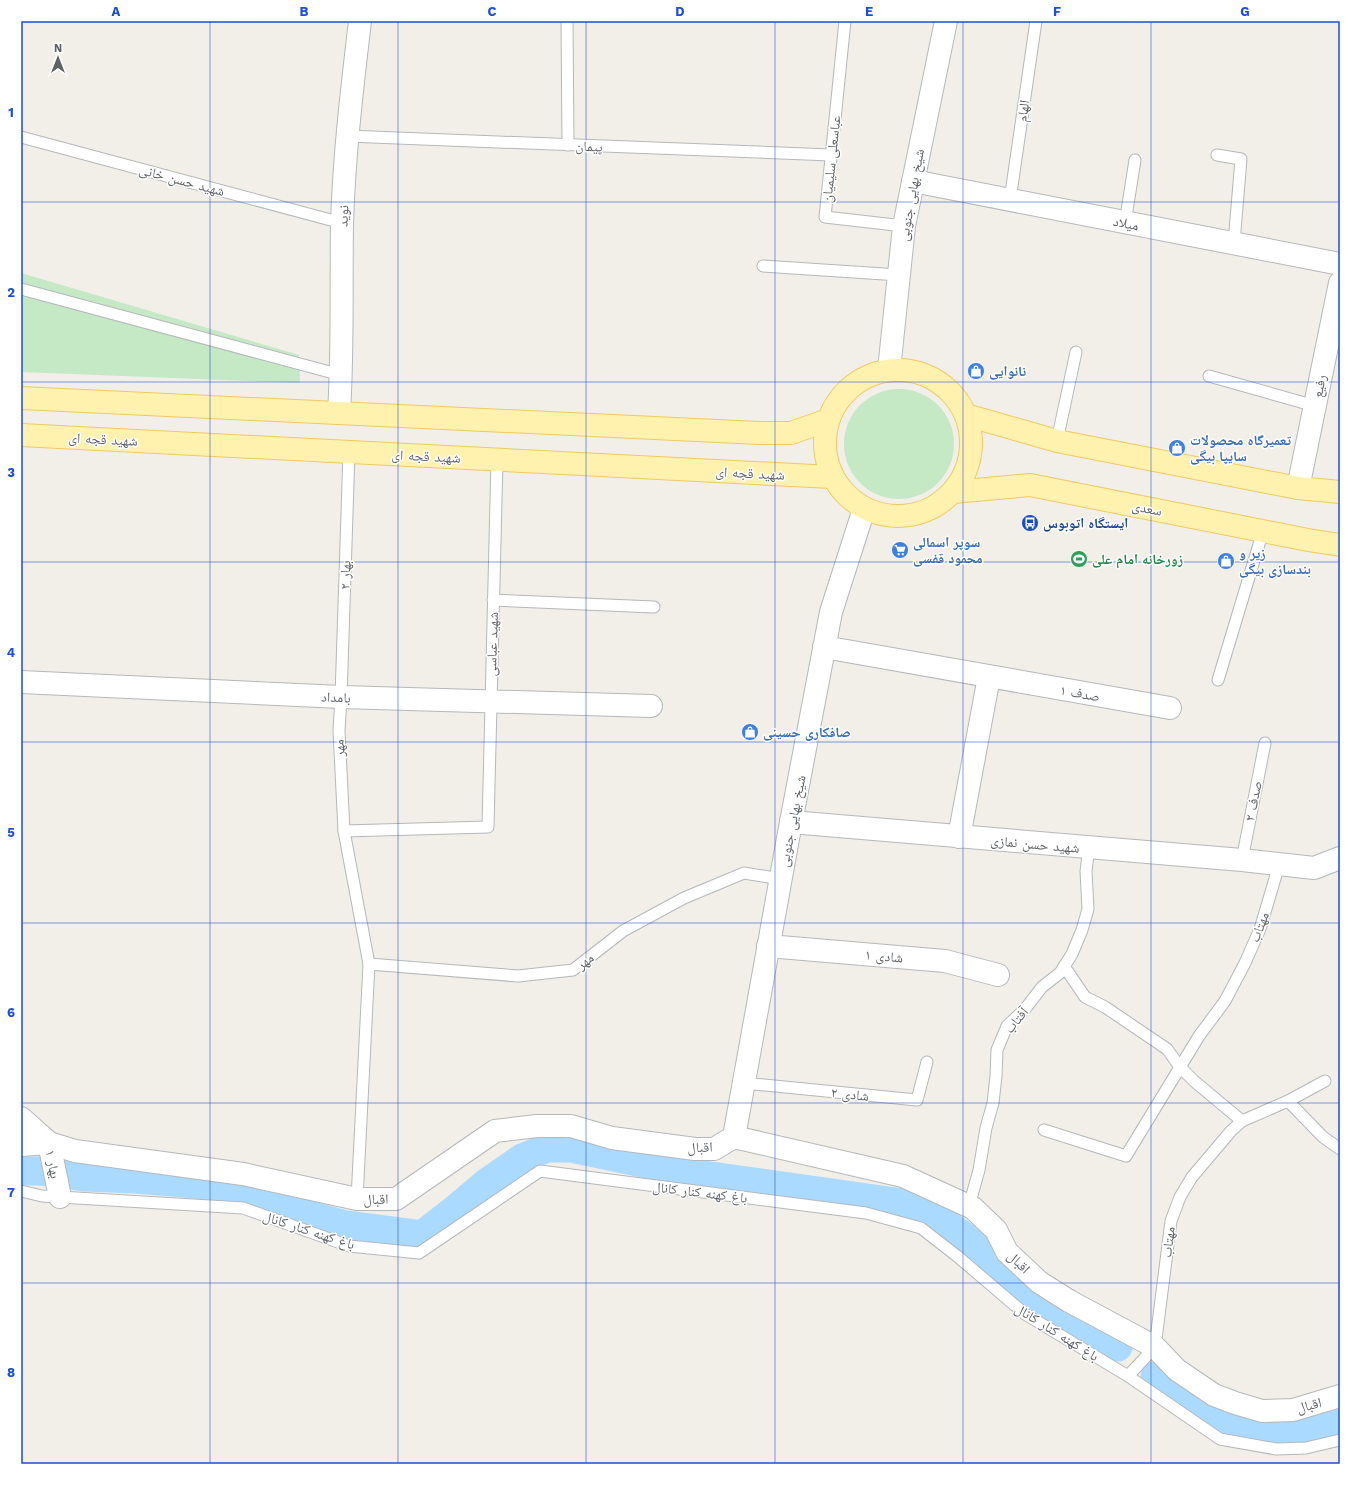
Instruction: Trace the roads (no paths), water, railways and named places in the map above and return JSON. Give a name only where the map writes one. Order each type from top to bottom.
[{"type":"main road","points":[[889,370],[913,371],[935,380],[954,395],[966,415],[972,438],[970,462],[963,478],[953,492],[935,508],[912,516],[887,516],[864,509],[846,496],[832,477],[825,459],[824,439],[828,420],[837,401],[851,386],[869,375],[889,370]]},
{"type":"main road","points":[[21,398],[759,433],[791,433],[828,420]]},
{"type":"main road","points":[[966,415],[1057,441],[1298,488],[1340,492]]},
{"type":"main road","name":"شهید قجه ای","points":[[21,435],[832,477]]},
{"type":"main road","name":"سعدی","points":[[953,492],[1030,485],[1340,545]]},
{"type":"street","name":"نوید","points":[[339,412],[341,375],[342,223],[347,136],[360,21]]},
{"type":"street","name":"شیخ بهایی جنوبی","points":[[889,370],[904,226],[946,21]]},
{"type":"street","name":"میلاد","points":[[913,181],[1340,264]]},
{"type":"street","name":"رفیع","points":[[1298,488],[1340,283]]},
{"type":"street","name":"شیخ بهایی جنوبی","points":[[734,1137],[768,946],[831,612],[864,509]]},
{"type":"street","name":"صدف ۱","points":[[824,647],[1170,708]]},
{"type":"street","points":[[959,837],[989,677]]},
{"type":"street","name":"بامداد","points":[[21,682],[341,697],[651,706]]},
{"type":"street","name":"شهید حسن نمازی","points":[[791,822],[1242,860],[1314,868],[1340,858]]},
{"type":"street","name":"شادی ۱","points":[[768,946],[946,961],[998,974]]},
{"type":"street","name":"بهار ۱","points":[[21,1118],[49,1143],[60,1198]]},
{"type":"street","name":"اقبال","points":[[49,1143],[75,1152],[243,1174],[356,1199],[396,1199],[495,1131],[530,1126],[571,1126],[612,1138],[695,1149],[714,1149],[734,1137],[903,1176],[973,1208],[996,1230],[1007,1252],[1039,1282],[1069,1301],[1155,1347],[1177,1370],[1214,1395],[1262,1411],[1293,1410],[1340,1396]]},
{"type":"street","points":[[21,1145],[49,1143]]},
{"type":"lane","points":[[567,21],[568,145]]},
{"type":"lane","name":"عباسعلی سلیمیان","points":[[846,21],[825,217],[904,226]]},
{"type":"lane","name":"الهام","points":[[1010,200],[1036,21]]},
{"type":"lane","name":"پیمان","points":[[347,136],[831,155]]},
{"type":"lane","name":"شهید حسن خانی","points":[[21,137],[342,223]]},
{"type":"lane","points":[[1217,155],[1241,159],[1234,243]]},
{"type":"lane","points":[[1125,223],[1135,160]]},
{"type":"lane","points":[[763,266],[899,275]]},
{"type":"lane","points":[[21,289],[341,375]]},
{"type":"lane","points":[[1057,441],[1076,352]]},
{"type":"lane","points":[[1209,376],[1315,406]]},
{"type":"lane","name":"بهار ۲","points":[[341,697],[349,452]]},
{"type":"lane","name":"شهید عباسی","points":[[344,831],[488,827],[497,460]]},
{"type":"lane","points":[[1218,680],[1263,531]]},
{"type":"lane","points":[[493,600],[654,607]]},
{"type":"lane","name":"مهر","points":[[341,697],[339,731],[344,831],[369,964],[356,1199]]},
{"type":"lane","name":"صدف ۲","points":[[1242,860],[1264,743]]},
{"type":"lane","name":"آفتاب","points":[[969,1206],[979,1170],[986,1128],[994,1103],[997,1050],[1007,1026],[1025,1010],[1042,987],[1060,973],[1072,954],[1082,930],[1088,909],[1086,871],[1089,848]]},
{"type":"lane","name":"مهتاب","points":[[1044,1130],[1126,1156],[1199,1036],[1225,1001],[1245,963],[1260,929],[1279,865]]},
{"type":"lane","name":"مهر","points":[[369,964],[518,976],[573,970],[623,931],[684,898],[744,873],[781,879]]},
{"type":"lane","points":[[1064,966],[1085,997],[1105,1007],[1167,1048],[1180,1067],[1194,1081],[1242,1121]]},
{"type":"lane","name":"شادی ۲","points":[[744,1083],[917,1100],[927,1062]]},
{"type":"lane","name":"مهتاب","points":[[1155,1347],[1170,1221],[1180,1198],[1192,1177],[1231,1131],[1242,1121],[1288,1101],[1325,1081]]},
{"type":"lane","points":[[1288,1101],[1323,1137],[1340,1149]]},
{"type":"lane","name":"باغ کهنه کنار کانال","points":[[21,1191],[42,1196],[60,1198],[243,1208],[349,1246],[418,1253],[540,1171],[866,1213],[921,1228],[957,1256],[1025,1314],[1128,1376],[1220,1439],[1276,1449],[1306,1448],[1340,1440]]},
{"type":"lane","points":[[1128,1376],[1155,1347]]},
{"type":"waterway","points":[[21,1171],[39,1171],[84,1177],[196,1184],[267,1201],[312,1216],[346,1225],[422,1235],[486,1183],[522,1158],[547,1148],[571,1148],[690,1173],[896,1202],[935,1216],[961,1234],[984,1253],[1016,1290],[1118,1347]]},
{"type":"waterway","points":[[1155,1376],[1181,1397],[1226,1423],[1256,1431],[1288,1436],[1340,1424]]},
{"type":"place","name":"نانوایی","points":[[976,371]]},
{"type":"place","name":"تعمیرگاه محصولات سایپا بیگی","points":[[1177,448]]},
{"type":"place","name":"ایستگاه اتوبوس","points":[[1030,523]]},
{"type":"place","name":"سوپر اسمالی محمود قفسی","points":[[900,550]]},
{"type":"place","name":"زورخانه امام علی","points":[[1079,559]]},
{"type":"place","name":"زیر و بندسازی بیگی","points":[[1226,561]]},
{"type":"place","name":"صافکاری حسینی","points":[[750,732]]}]
